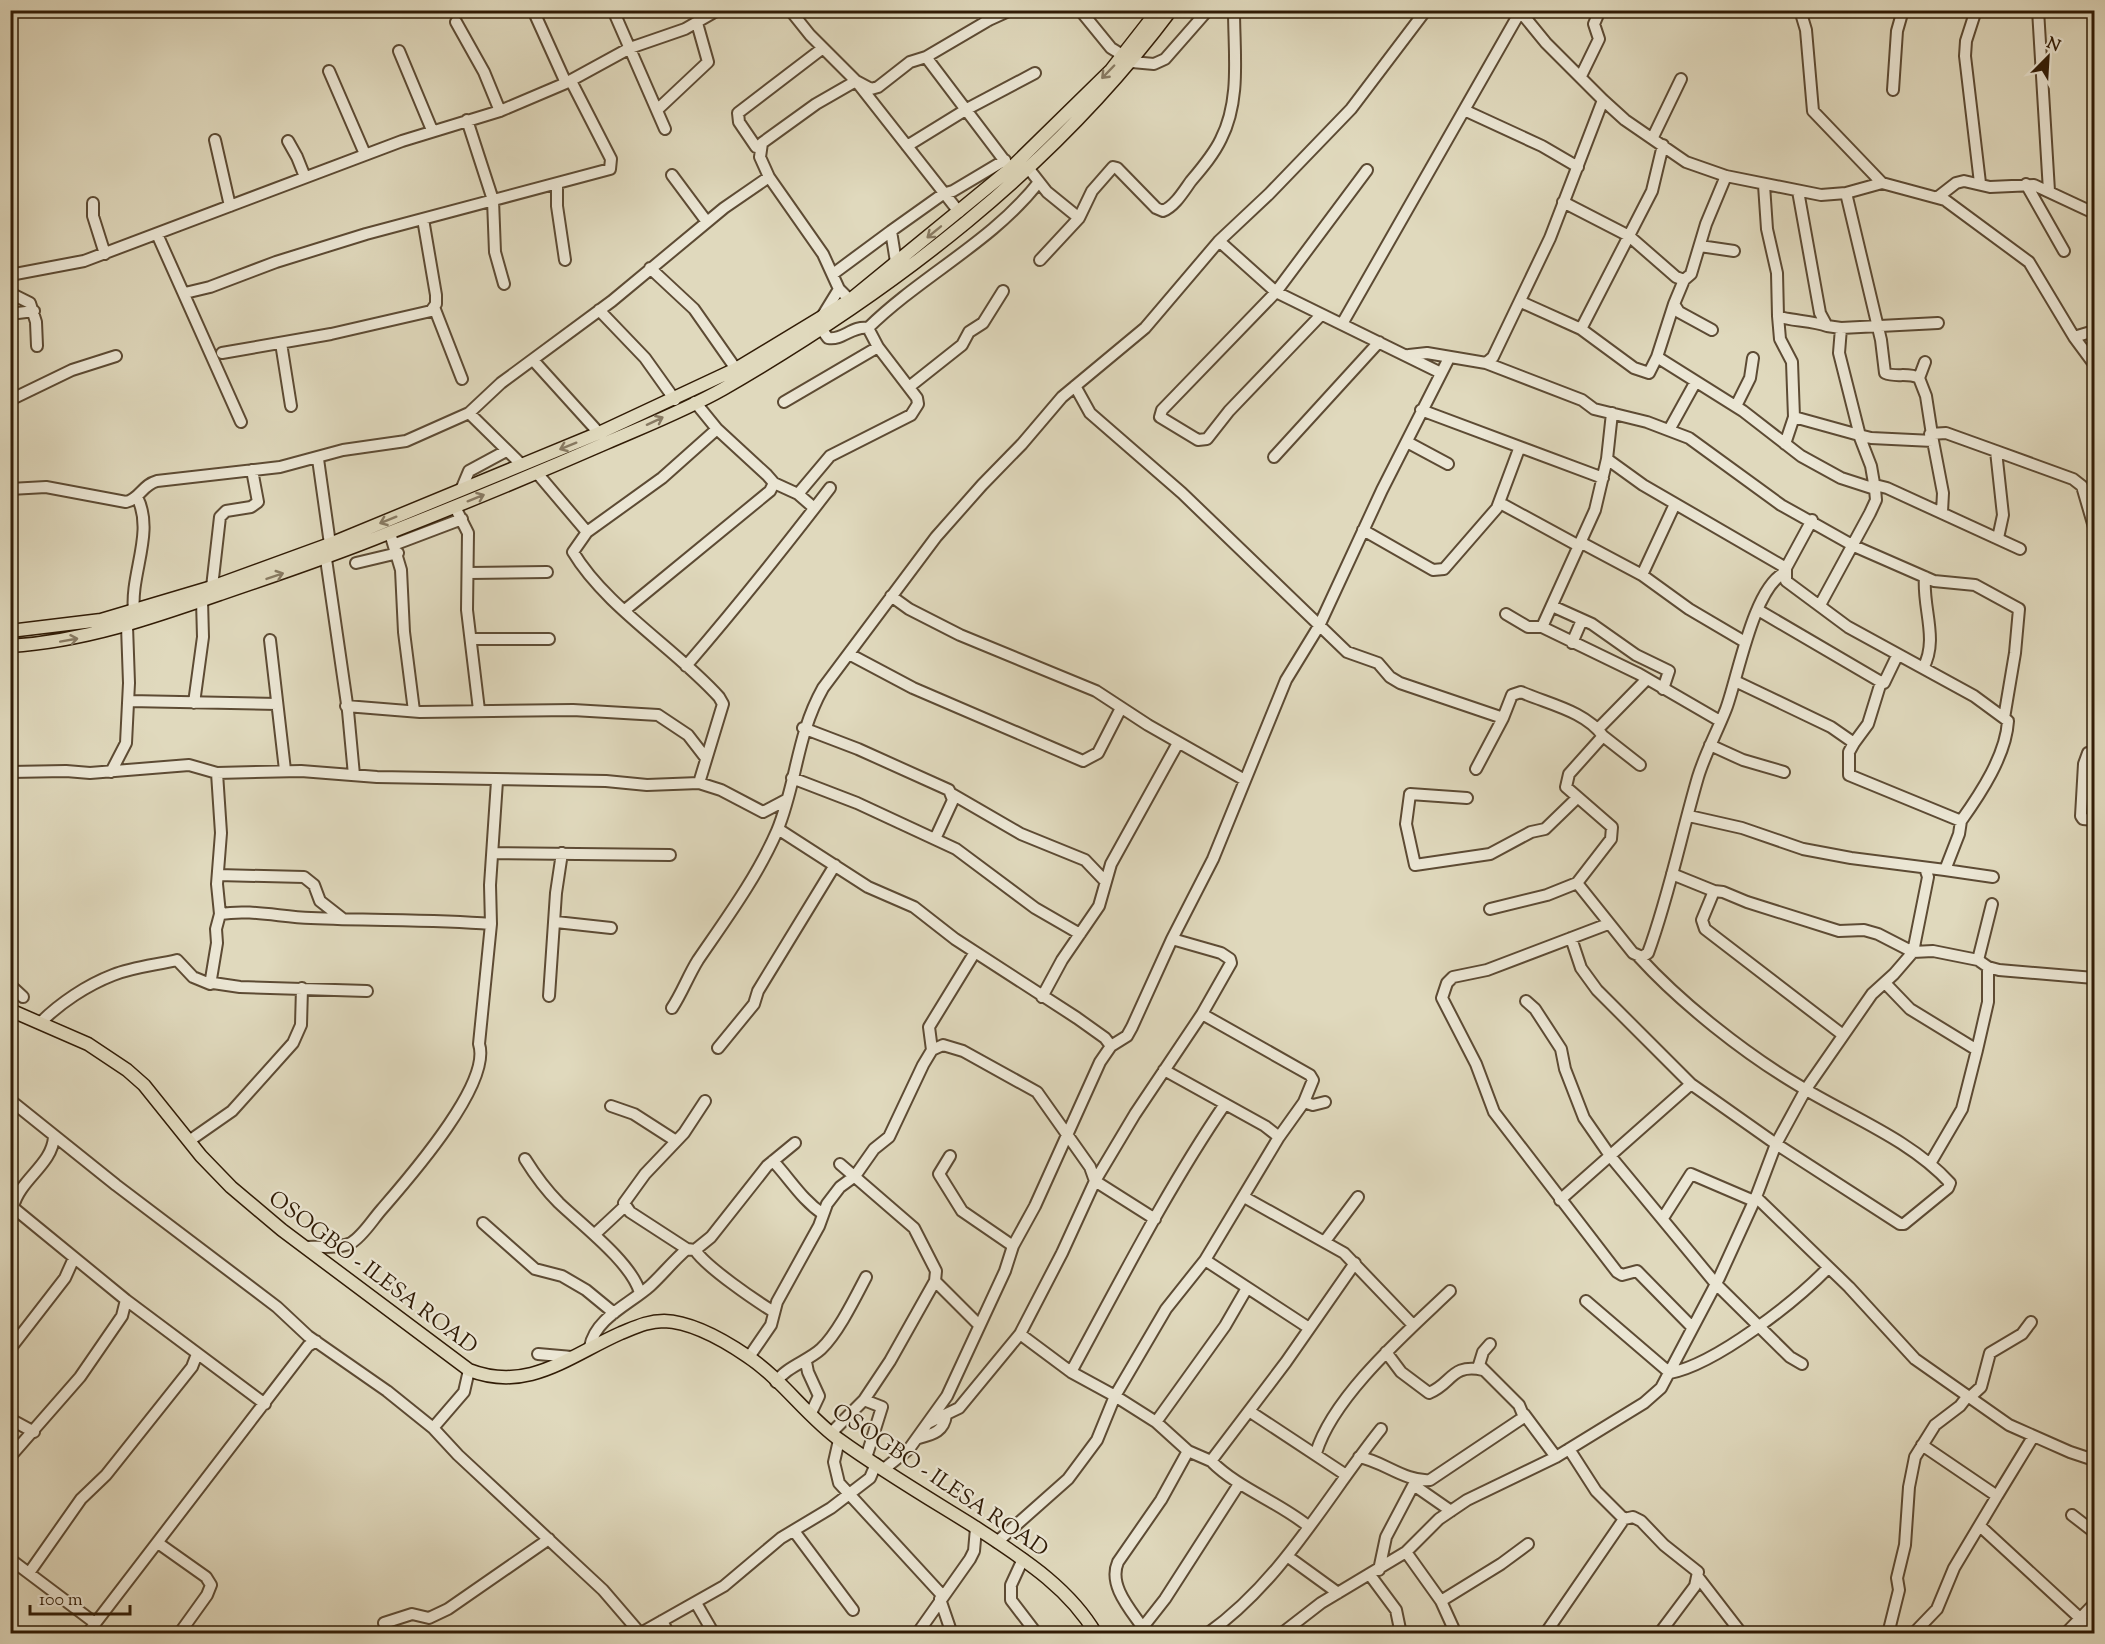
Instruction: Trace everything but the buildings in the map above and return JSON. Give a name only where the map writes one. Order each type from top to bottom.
[{"type":"main road","points":[[10,631],[101,620],[212,586],[330,544],[675,400],[821,325],[959,212],[1008,165],[1128,59],[1158,10]]},
{"type":"main road","points":[[11,646],[89,636],[127,626],[326,559],[394,543],[455,507],[695,402],[913,266],[1029,169],[1171,10]]},
{"type":"main road","name":"OSOGBO - ILESA ROAD","points":[[12,1013],[40,1023],[106,1054],[127,1070],[144,1085],[189,1141],[231,1187],[306,1247],[321,1251],[469,1370],[488,1377],[513,1379],[535,1375],[642,1324],[665,1322],[700,1331],[748,1357],[835,1436],[1023,1559],[1068,1595],[1086,1616],[1096,1634]]},
{"type":"street","points":[[185,293],[210,287],[294,255],[610,169],[612,163],[532,10]]},
{"type":"street","points":[[613,10],[665,129]]},
{"type":"street","points":[[10,275],[56,268],[105,254],[365,154],[432,130],[500,111],[568,82],[630,48],[697,23],[718,10]]},
{"type":"street","points":[[790,10],[856,81],[959,212]]},
{"type":"street","points":[[981,10],[989,20]]},
{"type":"street","points":[[856,81],[874,89],[910,62],[926,57],[989,20],[1011,10]]},
{"type":"street","points":[[1080,10],[1111,48],[1128,59],[1154,64],[1165,59],[1208,10]]},
{"type":"street","points":[[1040,260],[1079,218],[1092,191],[1113,167],[1117,168],[1156,208],[1163,212],[1174,204],[1194,179],[1221,141],[1230,111],[1236,80],[1234,10]]},
{"type":"street","points":[[672,1008],[778,829],[804,728],[823,688],[891,596],[936,537],[1022,444],[1047,413],[1075,386],[1112,358],[1145,328],[1219,241],[1269,195],[1351,109],[1426,10]]},
{"type":"street","points":[[1581,76],[1599,39],[1594,24],[1600,10]]},
{"type":"street","points":[[1800,10],[1806,30],[1813,111],[1881,183]]},
{"type":"street","points":[[1893,90],[1897,31],[1903,10]]},
{"type":"street","points":[[1976,10],[1966,41],[1965,56],[1980,183]]},
{"type":"street","points":[[2038,10],[2049,191]]},
{"type":"street","points":[[1342,324],[1520,11],[1546,43],[1625,120],[1653,137],[1686,162],[1726,176],[1798,192],[1821,195],[1846,193],[1881,183],[1938,197],[2029,262],[2074,337],[2094,364]]},
{"type":"street","points":[[456,22],[484,72],[500,111]]},
{"type":"street","points":[[657,110],[708,62],[697,23]]},
{"type":"street","points":[[823,48],[738,113],[739,122],[756,147],[816,104],[856,81]]},
{"type":"street","points":[[399,51],[432,130]]},
{"type":"street","points":[[833,274],[943,194],[1008,165],[926,57]]},
{"type":"street","points":[[329,71],[365,154]]},
{"type":"street","points":[[907,146],[1035,73]]},
{"type":"street","points":[[1653,137],[1681,79]]},
{"type":"street","points":[[1492,362],[1550,238],[1604,100]]},
{"type":"street","points":[[1464,110],[1515,132],[1578,167]]},
{"type":"street","points":[[467,120],[493,200],[495,252],[504,284]]},
{"type":"street","points":[[215,140],[230,206]]},
{"type":"street","points":[[288,141],[305,177]]},
{"type":"street","points":[[1581,329],[1652,191],[1663,145]]},
{"type":"street","points":[[760,146],[760,157],[769,177],[807,229],[839,289],[850,300]]},
{"type":"street","points":[[1029,169],[1039,182],[1079,218]]},
{"type":"street","points":[[1321,315],[1229,411],[1207,439],[1198,440],[1160,417],[1162,410],[1276,292],[1366,170]]},
{"type":"street","points":[[672,175],[707,222]]},
{"type":"street","points":[[1521,302],[1581,329],[1641,371],[1648,373],[1657,357],[1684,280],[1691,274],[1709,215],[1726,176]]},
{"type":"street","points":[[10,489],[46,488],[126,502],[137,497],[144,487],[157,482],[318,459],[366,445],[406,441],[423,435],[469,413],[501,383],[600,310],[707,222],[769,177]]},
{"type":"street","points":[[868,328],[888,309],[1006,220],[1039,182]]},
{"type":"street","points":[[1938,197],[1956,183],[1980,183],[1989,187],[2026,184],[2049,191],[2094,213]]},
{"type":"street","points":[[557,184],[557,206],[565,260]]},
{"type":"street","points":[[2026,184],[2064,251]]},
{"type":"street","points":[[1764,185],[1767,229],[1777,273],[1780,339],[1792,362],[1794,417],[1785,444]]},
{"type":"street","points":[[1798,192],[1820,313],[1827,326]]},
{"type":"street","points":[[1846,193],[1885,373],[1892,376],[1904,374],[1919,378]]},
{"type":"street","points":[[1563,202],[1629,236],[1676,278],[1684,280]]},
{"type":"street","points":[[93,203],[93,216],[105,254]]},
{"type":"street","points":[[423,219],[436,295],[434,307],[462,378]]},
{"type":"street","points":[[891,231],[896,262]]},
{"type":"street","points":[[156,234],[185,293],[241,422]]},
{"type":"street","points":[[1219,241],[1276,292],[1409,355],[1441,373]]},
{"type":"street","points":[[1700,246],[1734,251]]},
{"type":"street","points":[[650,268],[694,309],[736,369]]},
{"type":"street","points":[[839,289],[821,325],[828,338],[834,339],[860,327],[868,328]]},
{"type":"street","points":[[909,387],[963,345],[969,332],[983,323],[1003,291]]},
{"type":"street","points":[[10,293],[26,299],[34,311],[37,346]]},
{"type":"street","points":[[1674,304],[1679,312],[1712,330]]},
{"type":"street","points":[[222,353],[281,344],[431,311],[434,307]]},
{"type":"street","points":[[600,310],[645,358],[675,400]]},
{"type":"street","points":[[10,314],[34,311]]},
{"type":"street","points":[[1778,316],[1783,320],[1804,319],[1841,328],[1876,324],[1938,323]]},
{"type":"street","points":[[798,494],[830,456],[911,414],[918,404],[917,398],[878,347],[868,328]]},
{"type":"street","points":[[1820,605],[1854,546],[1876,500],[1871,466],[1859,435],[1839,353],[1841,328]]},
{"type":"street","points":[[2074,337],[2094,331]]},
{"type":"street","points":[[1274,457],[1379,342]]},
{"type":"street","points":[[281,344],[291,406]]},
{"type":"street","points":[[784,402],[878,347]]},
{"type":"street","points":[[1409,355],[1428,353],[1449,358],[1455,356],[1492,362],[1582,400],[1594,409],[1669,430],[1709,452],[1781,505],[1812,520],[1854,546],[1943,583],[1975,585],[2019,609],[2015,653],[2004,718]]},
{"type":"street","points":[[10,400],[72,370],[116,356]]},
{"type":"street","points":[[1657,357],[1695,383],[1736,406],[1785,444],[1841,478],[1875,489],[1879,486],[1887,488],[2019,549]]},
{"type":"street","points":[[919,1438],[947,1396],[1005,1271],[1013,1246],[1068,1136],[1096,1071],[1111,1046],[1127,1036],[1172,939],[1213,859],[1243,779],[1286,680],[1319,626],[1421,410],[1449,358]]},
{"type":"street","points":[[1736,406],[1750,378],[1753,358]]},
{"type":"street","points":[[533,360],[590,419],[599,433]]},
{"type":"street","points":[[1925,362],[1919,378],[1926,396],[1931,437],[1943,493],[1942,512]]},
{"type":"street","points":[[1669,430],[1695,383]]},
{"type":"street","points":[[1075,386],[1090,412],[1182,493],[1347,652],[1378,663],[1390,677],[1400,683],[1503,718]]},
{"type":"street","points":[[695,402],[717,429],[774,483],[798,494],[813,507]]},
{"type":"street","points":[[1421,410],[1520,449],[1603,478]]},
{"type":"street","points":[[469,413],[522,465]]},
{"type":"street","points":[[1542,627],[1595,510],[1607,459],[1612,413]]},
{"type":"street","points":[[1794,417],[1871,438],[1931,437],[1946,433],[2073,479],[2082,486],[2094,527]]},
{"type":"street","points":[[699,783],[705,757],[711,747],[715,723],[723,704],[708,685],[593,578],[573,552],[586,532],[662,478],[717,429]]},
{"type":"street","points":[[1407,442],[1448,464]]},
{"type":"street","points":[[1363,530],[1433,570],[1444,569],[1500,503],[1520,449]]},
{"type":"street","points":[[461,490],[469,471],[506,451]]},
{"type":"street","points":[[1996,451],[2003,515],[1998,538]]},
{"type":"street","points":[[318,459],[330,544]]},
{"type":"street","points":[[1607,459],[1675,504],[1785,571]]},
{"type":"street","points":[[212,586],[220,517],[226,511],[251,507],[258,502],[252,470]]},
{"type":"street","points":[[537,473],[586,532]]},
{"type":"street","points":[[625,610],[768,493],[774,483]]},
{"type":"street","points":[[686,666],[777,559],[813,507],[830,488]]},
{"type":"street","points":[[134,611],[132,596],[144,522],[137,497]]},
{"type":"street","points":[[1500,503],[1642,575],[1689,609],[1745,642]]},
{"type":"street","points":[[1642,575],[1675,504]]},
{"type":"street","points":[[455,507],[468,533],[467,610],[479,710]]},
{"type":"street","points":[[356,563],[394,543],[462,519]]},
{"type":"street","points":[[1638,957],[1648,953],[1699,775],[1735,681],[1745,642],[1758,610],[1775,578],[1785,571],[1812,520]]},
{"type":"street","points":[[394,543],[414,711]]},
{"type":"street","points":[[326,559],[354,775]]},
{"type":"street","points":[[1785,571],[1786,581],[1848,627],[1897,656],[1974,696],[2008,721],[2008,734],[1993,767],[1961,821],[1959,834],[1945,870]]},
{"type":"street","points":[[469,573],[546,572]]},
{"type":"street","points":[[1923,668],[1930,651],[1925,577]]},
{"type":"street","points":[[891,596],[909,609],[960,635],[1096,691],[1178,743],[1243,779]]},
{"type":"street","points":[[194,703],[203,637],[202,600]]},
{"type":"street","points":[[1552,606],[1582,620],[1636,655],[1669,671],[1663,689]]},
{"type":"street","points":[[1758,610],[1881,682]]},
{"type":"street","points":[[1506,614],[1528,627],[1542,627],[1647,679],[1720,721]]},
{"type":"street","points":[[1572,643],[1582,620]]},
{"type":"street","points":[[111,772],[126,742],[129,701],[127,626]]},
{"type":"street","points":[[270,639],[285,770]]},
{"type":"street","points":[[472,639],[549,639]]},
{"type":"street","points":[[849,654],[913,688],[1083,761],[1098,753],[1120,708]]},
{"type":"street","points":[[1881,682],[1884,683],[1897,656]]},
{"type":"street","points":[[1490,909],[1547,895],[1576,883],[1611,839],[1612,827],[1566,787],[1567,779],[1600,733],[1647,679]]},
{"type":"street","points":[[1735,681],[1831,727],[1854,743]]},
{"type":"street","points":[[1881,682],[1868,724],[1849,752],[1849,775],[1961,821]]},
{"type":"street","points":[[1476,769],[1503,718],[1512,695],[1521,692],[1578,715],[1640,765]]},
{"type":"street","points":[[129,701],[277,704]]},
{"type":"street","points":[[346,706],[414,711],[590,710],[658,715],[687,735],[705,757]]},
{"type":"street","points":[[804,728],[912,772],[1021,834],[1084,860],[1105,881]]},
{"type":"street","points":[[1041,994],[1099,906],[1105,881],[1126,833],[1178,743]]},
{"type":"street","points":[[1710,745],[1743,760],[1785,772]]},
{"type":"street","points":[[2094,752],[2088,753],[2085,758],[2081,816],[2082,819],[2094,820]]},
{"type":"street","points":[[10,772],[111,772],[180,765],[217,773],[285,770],[497,780],[606,781],[647,785],[699,783],[721,790],[763,812],[786,800]]},
{"type":"street","points":[[213,983],[216,929],[220,914],[218,875],[221,833],[217,773]]},
{"type":"street","points":[[792,778],[857,803],[956,849],[1035,908],[1080,934]]},
{"type":"street","points":[[321,1251],[356,1240],[400,1190],[458,1112],[482,1053],[479,1044],[491,924],[497,780]]},
{"type":"street","points":[[935,839],[948,815],[952,794]]},
{"type":"street","points":[[1467,798],[1410,794],[1406,824],[1415,865],[1490,854],[1531,832],[1545,828],[1577,798]]},
{"type":"street","points":[[1689,816],[1742,828],[1803,849],[1993,877]]},
{"type":"street","points":[[778,829],[868,887],[914,907],[975,952],[1104,1038],[1111,1046]]},
{"type":"street","points":[[493,853],[670,855]]},
{"type":"street","points":[[549,996],[556,922],[556,893],[562,853]]},
{"type":"street","points":[[718,1048],[754,1004],[758,991],[835,865]]},
{"type":"street","points":[[1281,1633],[1338,1593],[1406,1552],[1451,1511],[1556,1457],[1644,1403],[1661,1388],[1716,1284],[1755,1199],[1776,1144],[1806,1089],[1872,994],[1913,952],[1928,877],[1925,868]]},
{"type":"street","points":[[1672,874],[1713,891],[1723,892],[1747,902],[1830,928],[1864,930],[1878,934],[1913,952],[1933,951],[1978,960],[1988,967],[2094,978]]},
{"type":"street","points":[[218,875],[300,876],[314,885],[320,901],[343,919]]},
{"type":"street","points":[[1571,938],[1581,968],[1597,990],[1691,1084],[1776,1144],[1900,1224],[1904,1224],[1950,1185],[1931,1162],[1806,1089],[1694,1010],[1638,957],[1608,924],[1591,897],[1576,883]]},
{"type":"street","points":[[1713,891],[1702,920],[1705,929],[1843,1035]]},
{"type":"street","points":[[1978,960],[1992,904]]},
{"type":"street","points":[[220,914],[239,911],[310,918],[400,921],[430,919],[491,924]]},
{"type":"street","points":[[556,922],[611,928]]},
{"type":"street","points":[[1608,924],[1487,970],[1453,977],[1447,983],[1442,998],[1476,1064],[1494,1112],[1560,1200],[1617,1272],[1622,1275],[1637,1271],[1692,1327]]},
{"type":"street","points":[[928,1423],[959,1408],[1020,1334],[1062,1253],[1095,1181],[1202,1014],[1231,963],[1230,959],[1221,953],[1172,939]]},
{"type":"street","points":[[932,1050],[929,1027],[975,952]]},
{"type":"street","points":[[40,1023],[53,1010],[84,989],[115,974],[177,960],[193,977],[210,984],[367,991]]},
{"type":"street","points":[[1931,1162],[1962,1109],[1988,1002],[1988,967]]},
{"type":"street","points":[[1885,983],[1910,1009],[1977,1050]]},
{"type":"street","points":[[10,985],[23,997]]},
{"type":"street","points":[[189,1141],[232,1111],[293,1042],[301,1025],[302,988]]},
{"type":"street","points":[[1526,1001],[1535,1009],[1561,1049],[1565,1069],[1584,1118],[1611,1156],[1716,1284],[1790,1356],[1802,1364]]},
{"type":"street","points":[[997,1542],[1068,1479],[1097,1440],[1115,1396],[1166,1309],[1204,1260],[1279,1137],[1304,1102],[1312,1080],[1310,1075],[1202,1014]]},
{"type":"street","points":[[748,1357],[771,1324],[774,1312],[834,1194],[855,1176],[874,1149],[889,1137],[916,1078],[932,1050],[943,1045],[951,1046],[1028,1085],[1047,1105],[1090,1167],[1095,1181],[1155,1219]]},
{"type":"street","points":[[1164,1070],[1265,1126],[1279,1137]]},
{"type":"street","points":[[1560,1200],[1691,1084]]},
{"type":"street","points":[[10,1100],[54,1137],[277,1307],[311,1341],[387,1391],[433,1428],[458,1455],[603,1590],[639,1633],[724,1586],[794,1531],[870,1478],[875,1464],[882,1407],[864,1400]]},
{"type":"street","points":[[595,1234],[625,1206],[627,1195],[676,1141],[705,1101]]},
{"type":"street","points":[[1304,1102],[1313,1105],[1325,1102]]},
{"type":"street","points":[[1071,1372],[1155,1219],[1225,1104]]},
{"type":"street","points":[[611,1106],[634,1114],[676,1141]]},
{"type":"street","points":[[54,1137],[50,1153],[24,1185],[12,1206],[126,1300],[265,1404]]},
{"type":"street","points":[[590,1347],[595,1332],[614,1313],[691,1250],[711,1237],[758,1175],[795,1143]]},
{"type":"street","points":[[950,1156],[939,1174],[951,1197],[962,1211],[1013,1246]]},
{"type":"street","points":[[525,1159],[551,1194],[595,1234],[633,1279],[640,1293]]},
{"type":"street","points":[[773,1161],[796,1186],[798,1193],[823,1214]]},
{"type":"street","points":[[840,1164],[914,1228],[936,1270],[935,1281],[890,1361],[864,1400],[835,1436],[834,1471],[848,1495],[941,1597],[952,1634]]},
{"type":"street","points":[[1663,1218],[1691,1174],[1755,1199],[1828,1268],[1915,1359],[1968,1397],[2033,1437],[2094,1460]]},
{"type":"street","points":[[1244,1197],[1325,1241],[1355,1263],[1412,1324]]},
{"type":"street","points":[[1325,1241],[1358,1197]]},
{"type":"street","points":[[625,1206],[691,1250],[700,1259],[774,1312]]},
{"type":"street","points":[[483,1223],[535,1269],[562,1276],[586,1290],[614,1313]]},
{"type":"street","points":[[10,1349],[15,1334],[65,1278],[74,1258]]},
{"type":"street","points":[[1204,1260],[1302,1321],[1309,1329]]},
{"type":"street","points":[[1211,1461],[1355,1263]]},
{"type":"street","points":[[1670,1373],[1686,1370],[1761,1326],[1828,1268]]},
{"type":"street","points":[[776,1382],[780,1376],[806,1362],[827,1343],[866,1277]]},
{"type":"street","points":[[935,1281],[979,1325]]},
{"type":"street","points":[[1156,1422],[1225,1326],[1247,1288]]},
{"type":"street","points":[[1316,1453],[1324,1433],[1386,1352],[1412,1324],[1450,1291]]},
{"type":"street","points":[[10,1457],[80,1377],[122,1316],[126,1300]]},
{"type":"street","points":[[1586,1301],[1670,1373]]},
{"type":"street","points":[[1888,1634],[1899,1590],[1897,1578],[1905,1545],[1911,1468],[1935,1425],[1981,1388],[1990,1353],[2022,1334],[2031,1322]]},
{"type":"street","points":[[1020,1334],[1071,1372],[1156,1422],[1188,1451],[1211,1461],[1239,1484],[1273,1502],[1308,1526]]},
{"type":"street","points":[[87,1634],[311,1341]]},
{"type":"street","points":[[1490,1344],[1480,1359],[1483,1370],[1519,1405],[1556,1457]]},
{"type":"street","points":[[1386,1352],[1401,1372],[1429,1393],[1460,1369],[1470,1367],[1483,1370]]},
{"type":"street","points":[[29,1573],[81,1499],[105,1475],[192,1366],[197,1354]]},
{"type":"street","points":[[538,1354],[572,1357]]},
{"type":"street","points":[[806,1362],[819,1396],[810,1413]]},
{"type":"street","points":[[433,1428],[464,1392],[469,1370]]},
{"type":"street","points":[[1249,1411],[1316,1453],[1346,1475]]},
{"type":"street","points":[[1401,1634],[1396,1610],[1375,1572],[1386,1537],[1400,1507],[1416,1483],[1439,1476],[1513,1426],[1524,1414]]},
{"type":"street","points":[[875,1464],[919,1438],[939,1431],[945,1423],[946,1415]]},
{"type":"street","points":[[10,1419],[34,1432]]},
{"type":"street","points":[[1207,1634],[1253,1598],[1333,1496],[1381,1429]]},
{"type":"street","points":[[1913,1634],[1937,1609],[1954,1568],[2033,1437]]},
{"type":"street","points":[[1922,1445],[1997,1496]]},
{"type":"street","points":[[1569,1449],[1596,1491],[1624,1519]]},
{"type":"street","points":[[1188,1451],[1161,1500],[1115,1568],[1114,1577],[1117,1587],[1145,1630],[1239,1484]]},
{"type":"street","points":[[1359,1457],[1371,1459],[1416,1483],[1451,1511]]},
{"type":"street","points":[[2072,1515],[2094,1532]]},
{"type":"street","points":[[1545,1634],[1624,1519],[1633,1517],[1641,1521],[1664,1545],[1694,1568],[1698,1577],[1742,1634]]},
{"type":"street","points":[[1980,1526],[2094,1630]]},
{"type":"street","points":[[917,1634],[970,1559],[974,1551],[976,1528]]},
{"type":"street","points":[[794,1531],[853,1610]]},
{"type":"street","points":[[384,1623],[412,1614],[429,1618],[448,1609],[549,1539]]},
{"type":"street","points":[[158,1542],[206,1577],[211,1585],[183,1632]]},
{"type":"street","points":[[1441,1601],[1501,1564],[1528,1544]]},
{"type":"street","points":[[1406,1552],[1441,1601],[1456,1634]]},
{"type":"street","points":[[1287,1556],[1338,1593]]},
{"type":"street","points":[[10,1559],[95,1623]]},
{"type":"street","points":[[1023,1559],[1011,1585],[1011,1600],[1037,1634]]},
{"type":"street","points":[[1659,1634],[1695,1586],[1698,1577]]},
{"type":"street","points":[[696,1603],[714,1634]]},
{"type":"street","points":[[2065,1634],[2094,1604]]},
{"type":"street","points":[[662,1621],[669,1634]]}]
